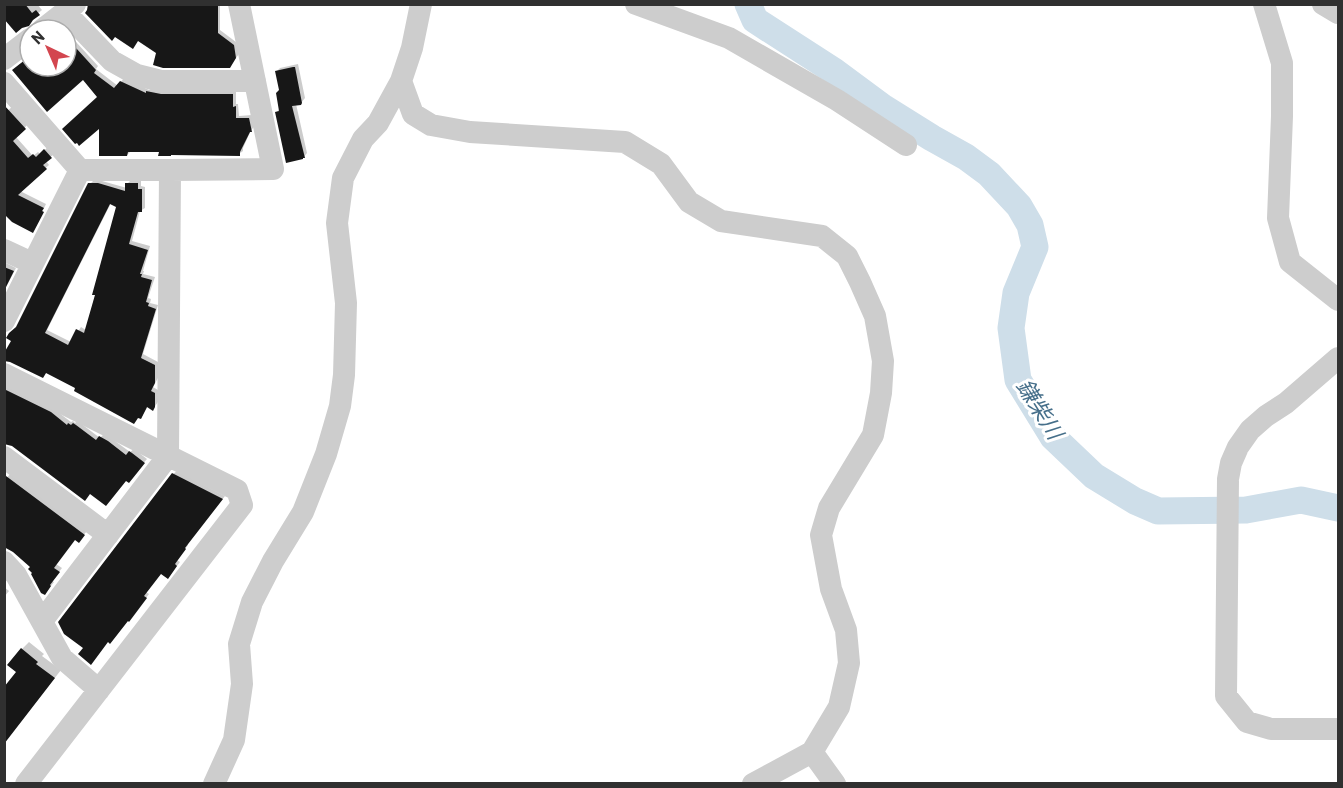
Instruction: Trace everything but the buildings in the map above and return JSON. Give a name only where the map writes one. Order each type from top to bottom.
[{"type":"street","points":[[4,83],[80,170],[273,169],[239,4]]},
{"type":"street","points":[[214,783],[234,740],[242,684],[240,644],[252,602],[273,561],[303,512],[326,454],[340,406],[344,375],[346,303],[337,223],[343,178],[363,139],[378,123],[401,81],[412,48],[421,4]]},
{"type":"street","points":[[636,4],[729,38],[837,100],[906,145]]},
{"type":"street","points":[[1264,4],[1282,63],[1278,218],[1290,262],[1338,300]]},
{"type":"street","points":[[1323,4],[1338,13]]},
{"type":"street","points":[[57,18],[70,8],[112,61],[137,75],[161,81],[255,81]]},
{"type":"street","points":[[4,59],[18,48]]},
{"type":"street","points":[[401,81],[413,114],[431,125],[470,132],[625,142],[661,164],[689,202],[721,221],[822,236],[847,256],[875,316],[883,361],[881,393],[873,435],[829,508],[820,535],[831,589],[846,630],[849,663],[839,706],[812,752],[753,783]]},
{"type":"street","points":[[4,321],[80,170]]},
{"type":"street","points":[[42,621],[168,456],[170,170]]},
{"type":"street","points":[[4,250],[32,263]]},
{"type":"street","points":[[1338,358],[1286,403],[1250,429],[1231,463],[1228,479],[1227,523],[1226,696],[1247,722],[1271,729],[1338,729]]},
{"type":"street","points":[[4,374],[237,490],[242,505],[26,783]]},
{"type":"street","points":[[5,460],[108,535]]},
{"type":"street","points":[[4,562],[16,575],[62,658],[99,690]]},
{"type":"street","points":[[812,752],[835,783]]},
{"type":"waterway","name":"鎌柴川","points":[[748,4],[755,20],[834,71],[884,108],[966,157],[989,174],[1019,206],[1030,225],[1035,247],[1016,293],[1011,328],[1018,380],[1053,437],[1094,476],[1135,501],[1158,511],[1246,510],[1301,500],[1338,508]]}]
